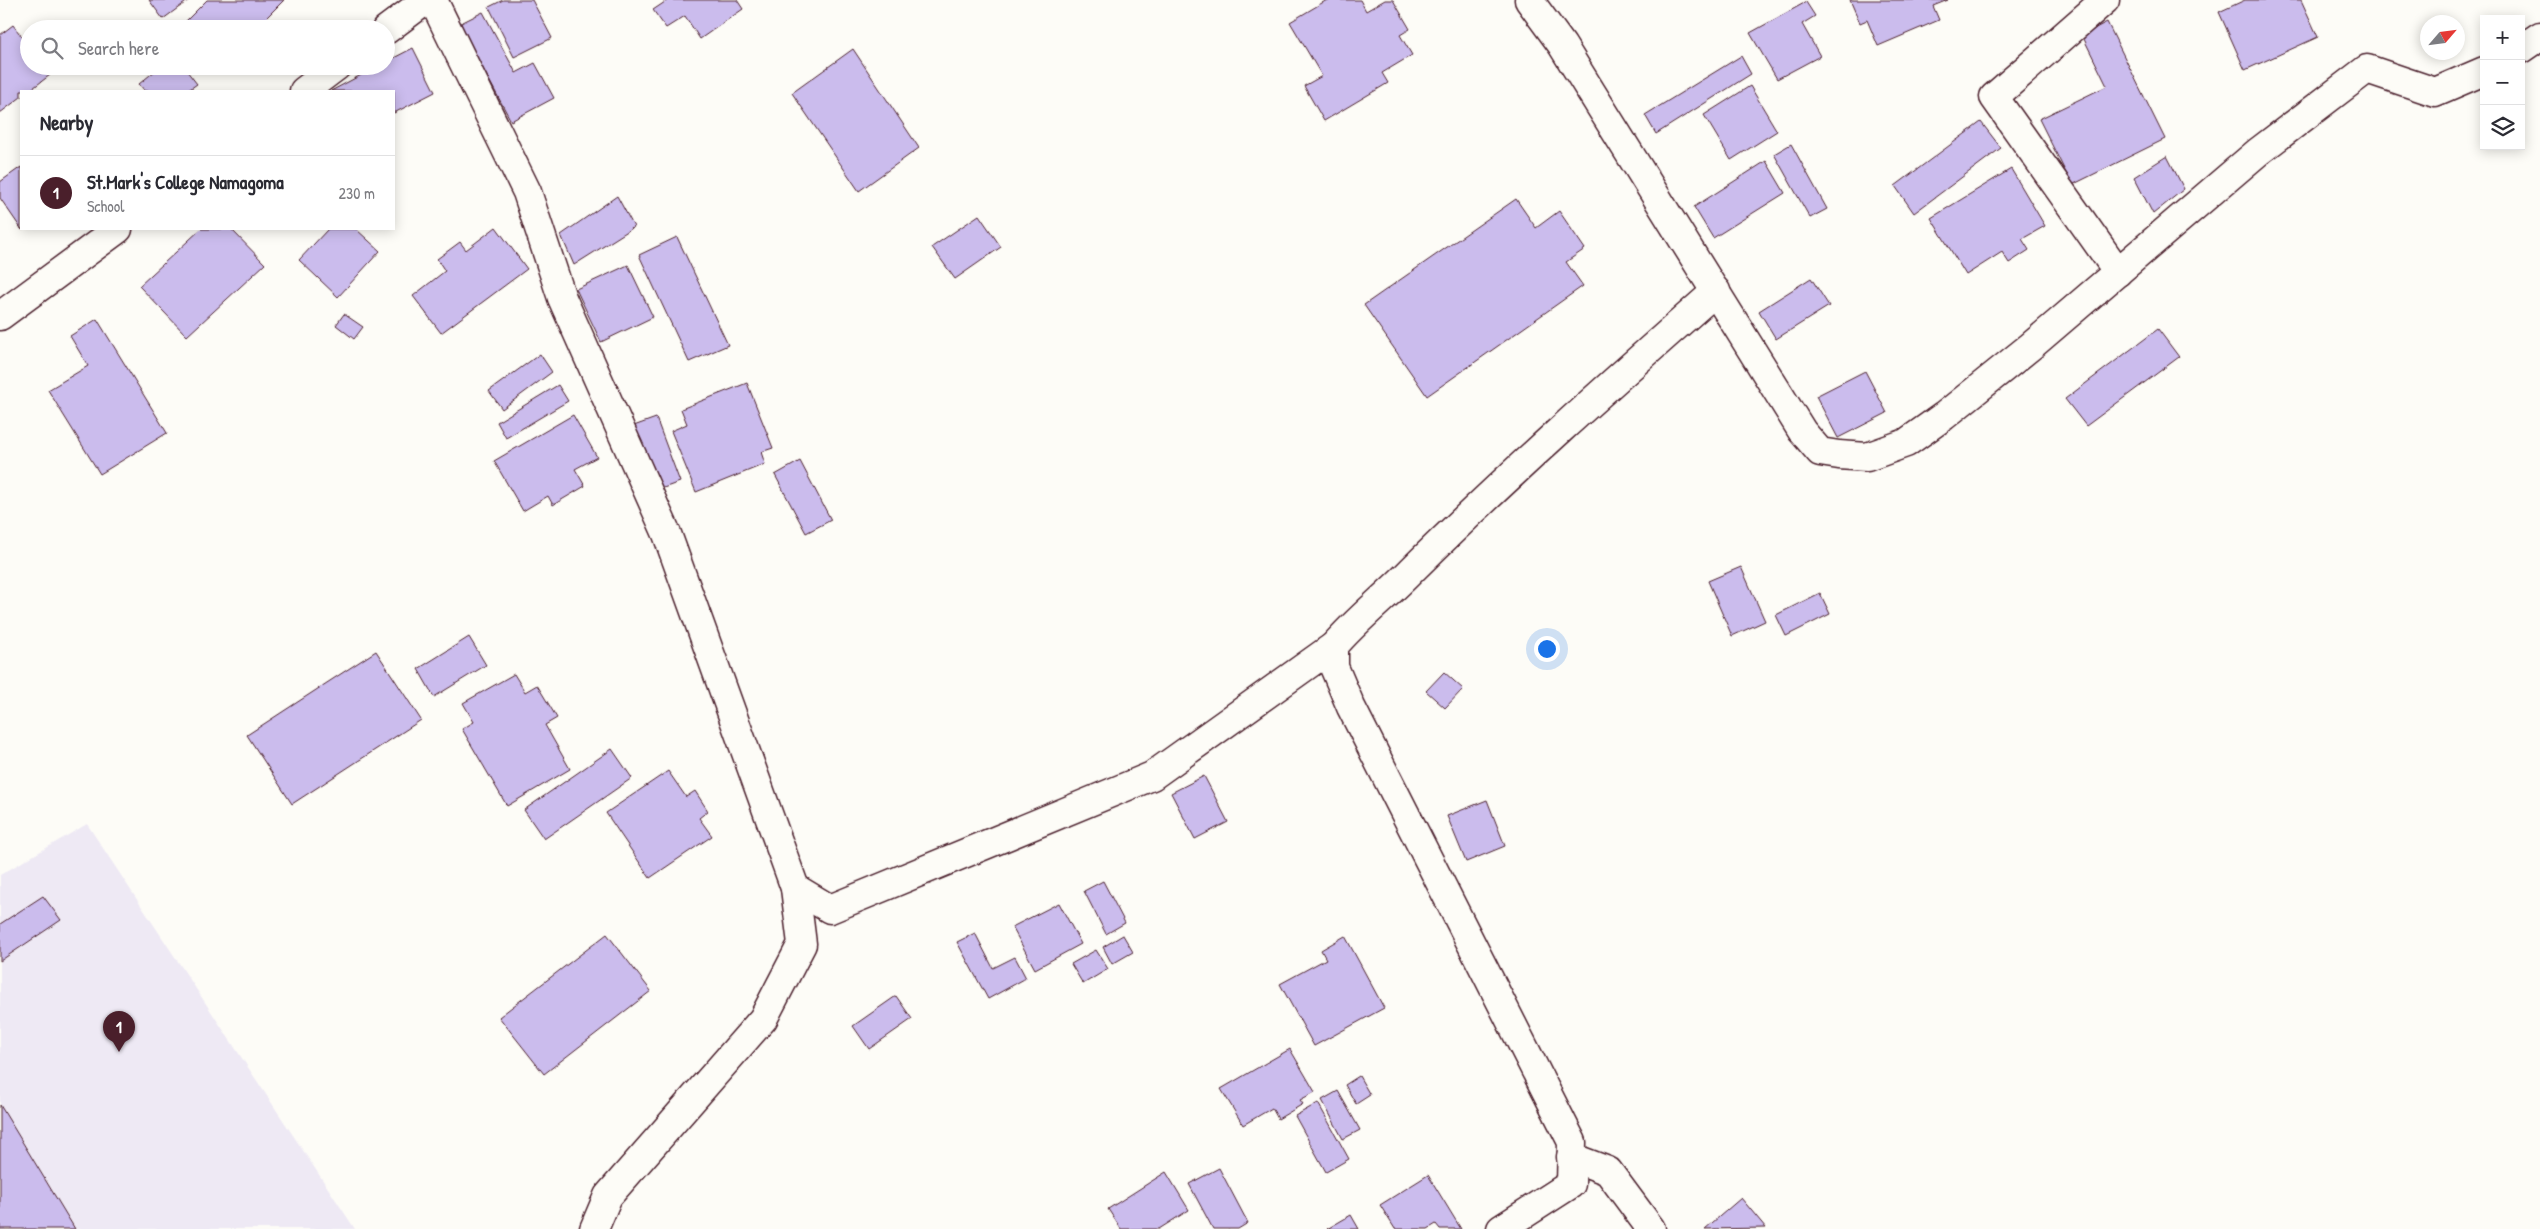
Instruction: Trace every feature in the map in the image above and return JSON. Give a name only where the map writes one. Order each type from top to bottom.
[{"type":"street","points":[[395,23],[426,0]]},
{"type":"street","points":[[433,0],[527,192],[562,298],[667,534],[795,888],[802,944],[763,1019],[608,1196],[594,1229]]},
{"type":"street","points":[[1529,0],[1562,45],[1802,431],[1820,452],[1867,457],[1906,443],[1944,416],[2031,346],[2258,152],[2367,69],[2435,92],[2480,73]]},
{"type":"street","points":[[2105,0],[1994,97],[2118,272]]},
{"type":"street","points":[[2525,46],[2540,36]]},
{"type":"street","points":[[305,90],[325,75]]},
{"type":"street","points":[[0,316],[117,230]]},
{"type":"street","points":[[795,888],[830,909],[1152,776],[1334,646],[1352,625],[1384,598],[1488,494],[1716,291]]},
{"type":"street","points":[[1334,646],[1334,667],[1351,707],[1572,1142],[1571,1184],[1501,1229]]},
{"type":"street","points":[[1572,1156],[1608,1171],[1651,1229]]},
{"type":"shaded area","points":[[87,824],[355,1229],[0,1229],[0,875]]},
{"type":"building","points":[[149,0],[189,0],[163,19]]},
{"type":"building","points":[[207,0],[284,0],[264,20],[187,20]]},
{"type":"building","points":[[503,0],[532,0],[552,38],[514,57],[489,7]]},
{"type":"building","points":[[668,0],[737,0],[743,9],[700,39],[685,16],[666,28],[653,10]]},
{"type":"building","points":[[1327,0],[1360,0],[1366,11],[1385,0],[1393,0],[1410,29],[1400,35],[1412,55],[1382,73],[1388,83],[1324,121],[1304,86],[1322,76],[1290,22]]},
{"type":"building","points":[[1850,0],[1948,0],[1933,6],[1939,20],[1878,46],[1867,20],[1860,23]]},
{"type":"building","points":[[2245,0],[2301,0],[2318,37],[2245,70],[2219,12]]},
{"type":"building","points":[[1806,2],[1815,16],[1802,24],[1820,56],[1777,79],[1750,33]]},
{"type":"building","points":[[483,12],[516,73],[535,63],[554,98],[511,121],[459,24]]},
{"type":"building","points":[[2107,22],[2165,139],[2072,185],[2039,119],[2107,86],[2082,35]]},
{"type":"building","points":[[13,25],[20,34],[20,75],[50,75],[30,90],[20,90],[20,98],[0,113],[0,35]]},
{"type":"building","points":[[413,48],[435,92],[395,112],[395,90],[333,90],[361,75],[395,75],[395,57]]},
{"type":"building","points":[[853,49],[919,148],[859,191],[792,93]]},
{"type":"building","points":[[1741,56],[1751,74],[1656,134],[1645,115]]},
{"type":"building","points":[[150,75],[190,75],[197,84],[188,90],[144,90],[139,84]]},
{"type":"building","points":[[1750,86],[1777,131],[1731,160],[1704,115]]},
{"type":"building","points":[[1981,122],[2001,148],[1914,213],[1895,186]]},
{"type":"building","points":[[1791,144],[1827,209],[1810,218],[1774,154]]},
{"type":"building","points":[[2167,156],[2184,189],[2153,214],[2134,177]]},
{"type":"building","points":[[1766,161],[1785,193],[1713,238],[1694,207]]},
{"type":"building","points":[[20,168],[20,228],[0,198],[0,182]]},
{"type":"building","points":[[2011,169],[2045,226],[2022,239],[2029,250],[2009,263],[2002,252],[1966,275],[1931,218]]},
{"type":"building","points":[[617,196],[634,227],[574,265],[561,235]]},
{"type":"building","points":[[1516,199],[1536,228],[1559,211],[1585,249],[1566,262],[1583,286],[1427,396],[1364,305]]},
{"type":"building","points":[[979,215],[1001,247],[955,279],[932,247]]},
{"type":"building","points":[[496,227],[527,269],[441,333],[413,296],[445,271],[437,259],[460,242],[466,250]]},
{"type":"building","points":[[200,230],[232,230],[265,264],[187,336],[139,286]]},
{"type":"building","points":[[327,230],[357,230],[380,251],[338,297],[299,260]]},
{"type":"building","points":[[677,237],[728,345],[689,362],[639,255]]},
{"type":"building","points":[[628,265],[653,317],[601,342],[576,289]]},
{"type":"building","points":[[1811,278],[1829,306],[1776,339],[1759,311]]},
{"type":"building","points":[[344,314],[363,327],[354,339],[336,325]]},
{"type":"building","points":[[97,319],[167,433],[100,474],[48,390],[88,366],[70,336]]},
{"type":"building","points":[[2158,329],[2179,357],[2086,426],[2065,399]]},
{"type":"building","points":[[540,354],[552,372],[502,409],[489,391]]},
{"type":"building","points":[[1865,371],[1887,413],[1838,438],[1816,396]]},
{"type":"building","points":[[747,383],[773,448],[761,452],[765,464],[696,492],[671,431],[687,424],[681,409]]},
{"type":"building","points":[[558,385],[568,401],[506,438],[497,422]]},
{"type":"building","points":[[573,415],[597,457],[575,469],[585,486],[553,505],[548,496],[523,511],[494,461]]},
{"type":"building","points":[[656,418],[680,482],[655,491],[631,427]]},
{"type":"building","points":[[800,461],[831,520],[806,533],[775,475]]},
{"type":"building","points":[[1741,567],[1765,621],[1732,636],[1708,581]]},
{"type":"building","points":[[1820,593],[1830,614],[1786,636],[1776,615]]},
{"type":"building","points":[[469,637],[486,665],[434,697],[418,669]]},
{"type":"building","points":[[376,651],[421,720],[292,804],[247,735]]},
{"type":"building","points":[[1444,672],[1463,689],[1445,708],[1426,691]]},
{"type":"building","points":[[514,674],[525,692],[537,685],[557,718],[545,725],[570,769],[507,806],[462,729],[474,722],[463,703]]},
{"type":"building","points":[[612,749],[632,778],[544,839],[524,810]]},
{"type":"building","points":[[668,771],[686,797],[695,791],[708,811],[699,818],[712,836],[650,878],[606,813]]},
{"type":"building","points":[[1204,776],[1228,822],[1195,839],[1171,793]]},
{"type":"building","points":[[1487,800],[1505,846],[1466,862],[1447,816]]},
{"type":"building","points":[[1103,881],[1125,923],[1106,934],[1084,891]]},
{"type":"building","points":[[43,896],[61,920],[0,961],[0,924]]},
{"type":"building","points":[[1059,903],[1081,944],[1035,969],[1012,927]]},
{"type":"building","points":[[975,933],[993,968],[1015,957],[1026,978],[988,999],[957,942]]},
{"type":"building","points":[[607,934],[651,991],[544,1074],[499,1017]]},
{"type":"building","points":[[1123,935],[1133,952],[1112,964],[1103,947]]},
{"type":"building","points":[[1345,936],[1384,1008],[1314,1046],[1280,984],[1326,959],[1321,950]]},
{"type":"building","points":[[1096,950],[1108,969],[1083,984],[1071,964]]},
{"type":"building","points":[[896,996],[912,1019],[869,1049],[853,1026]]},
{"type":"building","points":[[1290,1049],[1315,1092],[1300,1100],[1303,1104],[1278,1119],[1272,1108],[1243,1125],[1221,1089]]},
{"type":"building","points":[[1359,1076],[1370,1095],[1356,1104],[1345,1085]]},
{"type":"building","points":[[1338,1091],[1360,1130],[1343,1139],[1322,1100]]},
{"type":"building","points":[[1318,1103],[1349,1159],[1326,1172],[1295,1116]]},
{"type":"building","points":[[0,1105],[75,1229],[0,1229]]},
{"type":"building","points":[[1219,1168],[1248,1223],[1238,1229],[1213,1229],[1189,1184]]},
{"type":"building","points":[[1166,1172],[1189,1210],[1159,1229],[1121,1229],[1108,1209]]},
{"type":"building","points":[[1428,1175],[1461,1229],[1440,1229],[1436,1224],[1428,1229],[1395,1229],[1380,1205]]},
{"type":"building","points":[[1741,1198],[1766,1228],[1705,1229]]},
{"type":"building","points":[[1351,1215],[1359,1229],[1327,1229]]},
{"type":"place","name":"St.Mark's College Namagoma","points":[[119,1052]]}]
